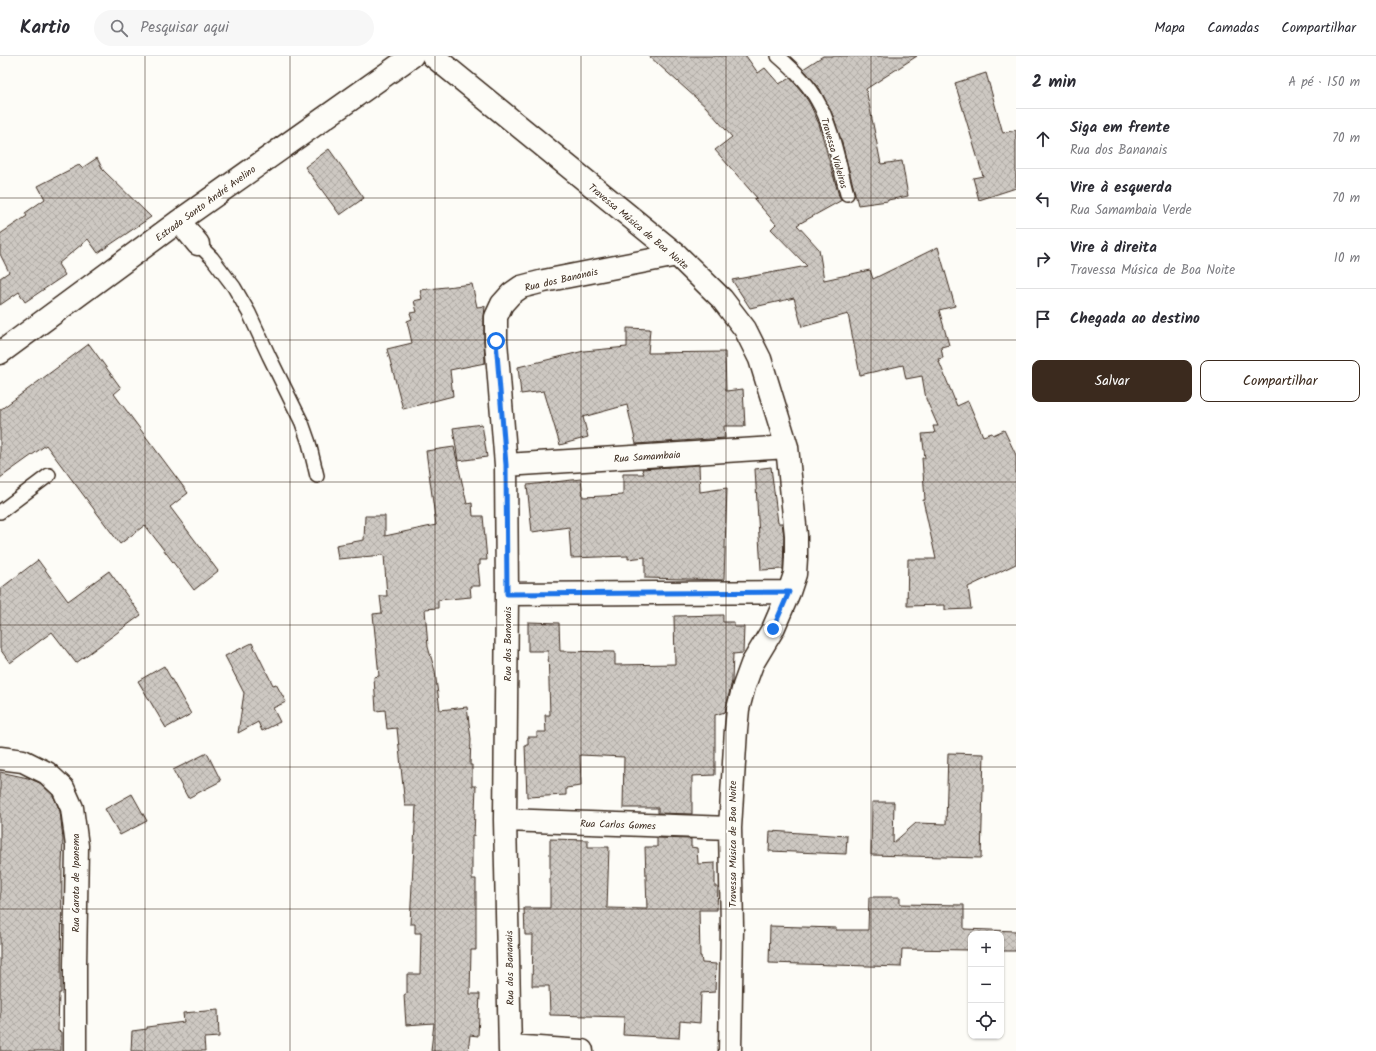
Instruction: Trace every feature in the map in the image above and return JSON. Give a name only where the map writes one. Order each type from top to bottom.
[{"type":"street","name":"Estrada Santo André Avelino","points":[[0,353],[179,221],[412,56]]},
{"type":"street","name":"Travessa Música de Boa Noite","points":[[433,56],[678,255],[722,300],[745,330],[760,360],[787,447],[796,535],[794,574],[789,592],[773,629],[752,664],[738,709],[736,730],[730,828],[732,927],[730,1051]]},
{"type":"street","points":[[179,221],[198,244]]},
{"type":"street","name":"Rua dos Bananais","points":[[510,1048],[505,820],[507,594],[506,465],[496,341],[496,317],[502,304],[521,287],[544,281],[678,255]]},
{"type":"street","name":"Rua Samambaia","points":[[506,465],[787,447]]},
{"type":"street","points":[[507,594],[789,592]]},
{"type":"street","name":"Rua Garota de Ipanema","points":[[0,758],[23,761],[47,773],[63,788],[72,808],[77,846],[75,965],[76,1051]]},
{"type":"street","name":"Rua Carlos Gomes","points":[[505,820],[730,828]]},
{"type":"street","points":[[510,1048],[582,1051]]},
{"type":"lane","name":"Travessa Violeiros","points":[[778,56],[804,82],[817,100],[826,119],[847,194]]},
{"type":"lane","points":[[198,244],[212,258],[234,287],[249,313],[302,423],[309,443],[317,476]]},
{"type":"lane","points":[[0,512],[49,475]]},
{"type":"building","points":[[649,56],[746,56],[758,73],[765,68],[779,84],[790,78],[803,93],[819,124],[839,196],[842,200],[797,225],[819,249],[824,280],[870,270],[873,279],[938,247],[955,306],[939,310],[949,345],[941,347],[943,358],[938,359],[957,406],[968,401],[983,436],[992,433],[993,435],[1004,430],[1016,455],[1016,564],[968,587],[971,609],[945,610],[945,605],[907,606],[908,559],[936,559],[923,500],[925,500],[922,458],[925,458],[922,434],[935,433],[933,426],[938,426],[926,399],[922,376],[906,379],[903,365],[860,375],[848,314],[802,327],[794,298],[750,308],[732,280],[807,266],[771,229],[776,224],[754,199],[757,198],[715,150],[732,137],[706,107]]},
{"type":"building","points":[[823,56],[917,56],[866,89],[881,164],[902,161],[908,196],[888,201],[858,205],[834,118],[820,89],[803,69]]},
{"type":"building","points":[[986,73],[1003,133],[1016,130],[1016,188],[979,200],[973,178],[983,176],[955,83]]},
{"type":"building","points":[[329,149],[364,198],[340,215],[305,167]]},
{"type":"building","points":[[97,158],[103,170],[151,217],[98,253],[88,239],[58,264],[65,275],[25,302],[19,292],[0,305],[0,278],[9,272],[0,254],[0,234],[27,216],[25,213],[45,199],[38,186],[79,165],[82,168]]},
{"type":"building","points":[[472,284],[477,307],[485,306],[485,363],[450,370],[453,396],[403,409],[387,349],[412,343],[407,321],[412,319],[410,313],[417,312],[414,301],[422,299],[420,290]]},
{"type":"building","points":[[627,328],[650,329],[648,353],[725,352],[726,391],[743,389],[745,426],[724,426],[725,438],[636,444],[627,405],[583,417],[588,437],[560,445],[544,391],[521,394],[518,367],[584,351],[627,347]]},
{"type":"building","points":[[89,344],[121,388],[114,394],[188,493],[170,507],[218,571],[194,590],[145,525],[120,544],[46,445],[0,478],[0,410]]},
{"type":"building","points":[[482,424],[487,457],[458,461],[453,428]]},
{"type":"building","points":[[454,447],[467,504],[472,503],[473,516],[483,516],[487,560],[480,560],[480,565],[478,565],[480,586],[470,586],[471,597],[438,600],[438,608],[425,609],[428,647],[435,671],[440,710],[467,707],[471,739],[470,765],[472,765],[472,786],[476,786],[474,836],[472,836],[472,879],[476,879],[476,950],[471,950],[470,994],[480,994],[478,1036],[470,1035],[468,1051],[431,1051],[434,1023],[406,1025],[404,995],[407,993],[407,974],[420,974],[421,933],[415,933],[415,924],[410,924],[416,806],[405,806],[397,728],[387,729],[385,710],[376,711],[374,677],[379,676],[373,614],[382,613],[380,596],[387,596],[384,555],[338,559],[336,545],[364,540],[365,516],[385,516],[385,536],[436,525],[426,451]]},
{"type":"building","points":[[699,465],[700,492],[727,488],[724,580],[645,578],[645,557],[628,559],[628,556],[571,558],[569,527],[532,532],[527,485],[581,479],[583,497],[623,495],[623,474],[644,474],[642,469]]},
{"type":"building","points":[[771,467],[778,523],[782,523],[784,536],[783,569],[761,570],[755,469]]},
{"type":"building","points":[[38,560],[68,601],[109,571],[141,615],[76,663],[52,632],[10,663],[0,649],[0,589]]},
{"type":"building","points":[[723,615],[723,622],[734,622],[734,627],[744,627],[743,653],[733,654],[732,681],[725,712],[715,715],[715,775],[692,776],[692,814],[658,813],[658,808],[623,808],[624,757],[580,755],[581,786],[566,788],[566,795],[527,797],[525,745],[528,745],[528,737],[537,737],[537,732],[546,732],[545,715],[550,715],[548,651],[528,651],[528,622],[559,623],[560,651],[615,652],[615,665],[675,664],[674,616]]},
{"type":"building","points":[[252,643],[273,685],[276,684],[286,702],[273,708],[280,722],[262,731],[258,722],[238,733],[244,693],[225,656]]},
{"type":"building","points":[[164,666],[191,714],[166,728],[138,681]]},
{"type":"building","points":[[207,753],[221,781],[188,798],[173,770]]},
{"type":"building","points":[[948,753],[984,754],[981,858],[871,855],[872,802],[894,802],[893,843],[916,823],[946,824]]},
{"type":"building","points":[[0,772],[28,778],[40,783],[53,795],[60,811],[63,839],[61,993],[59,993],[58,1031],[61,1032],[61,1051],[0,1051]]},
{"type":"building","points":[[132,794],[147,821],[120,835],[105,809]]},
{"type":"building","points":[[770,831],[847,836],[846,854],[769,851]]},
{"type":"building","points":[[657,838],[691,839],[691,847],[697,848],[698,864],[715,863],[715,887],[718,887],[717,910],[699,910],[700,956],[702,963],[716,964],[715,992],[701,993],[700,1023],[680,1021],[679,1038],[623,1035],[624,1017],[550,1015],[549,986],[532,986],[533,935],[525,935],[524,908],[550,908],[550,839],[588,840],[588,847],[609,847],[607,908],[647,909],[645,847],[657,847]]},
{"type":"building","points":[[869,897],[900,897],[900,904],[964,905],[964,929],[1016,931],[1016,951],[1004,951],[1004,931],[968,931],[968,950],[902,949],[901,967],[769,963],[770,926],[836,928],[836,930],[868,930]]},
{"type":"building","points":[[218,1010],[219,1037],[204,1038],[205,1051],[131,1051],[132,1031],[147,1029],[147,1027],[184,1022],[183,1013]]},
{"type":"route","points":[[496,341],[506,465],[507,594],[789,592],[773,629]]}]
